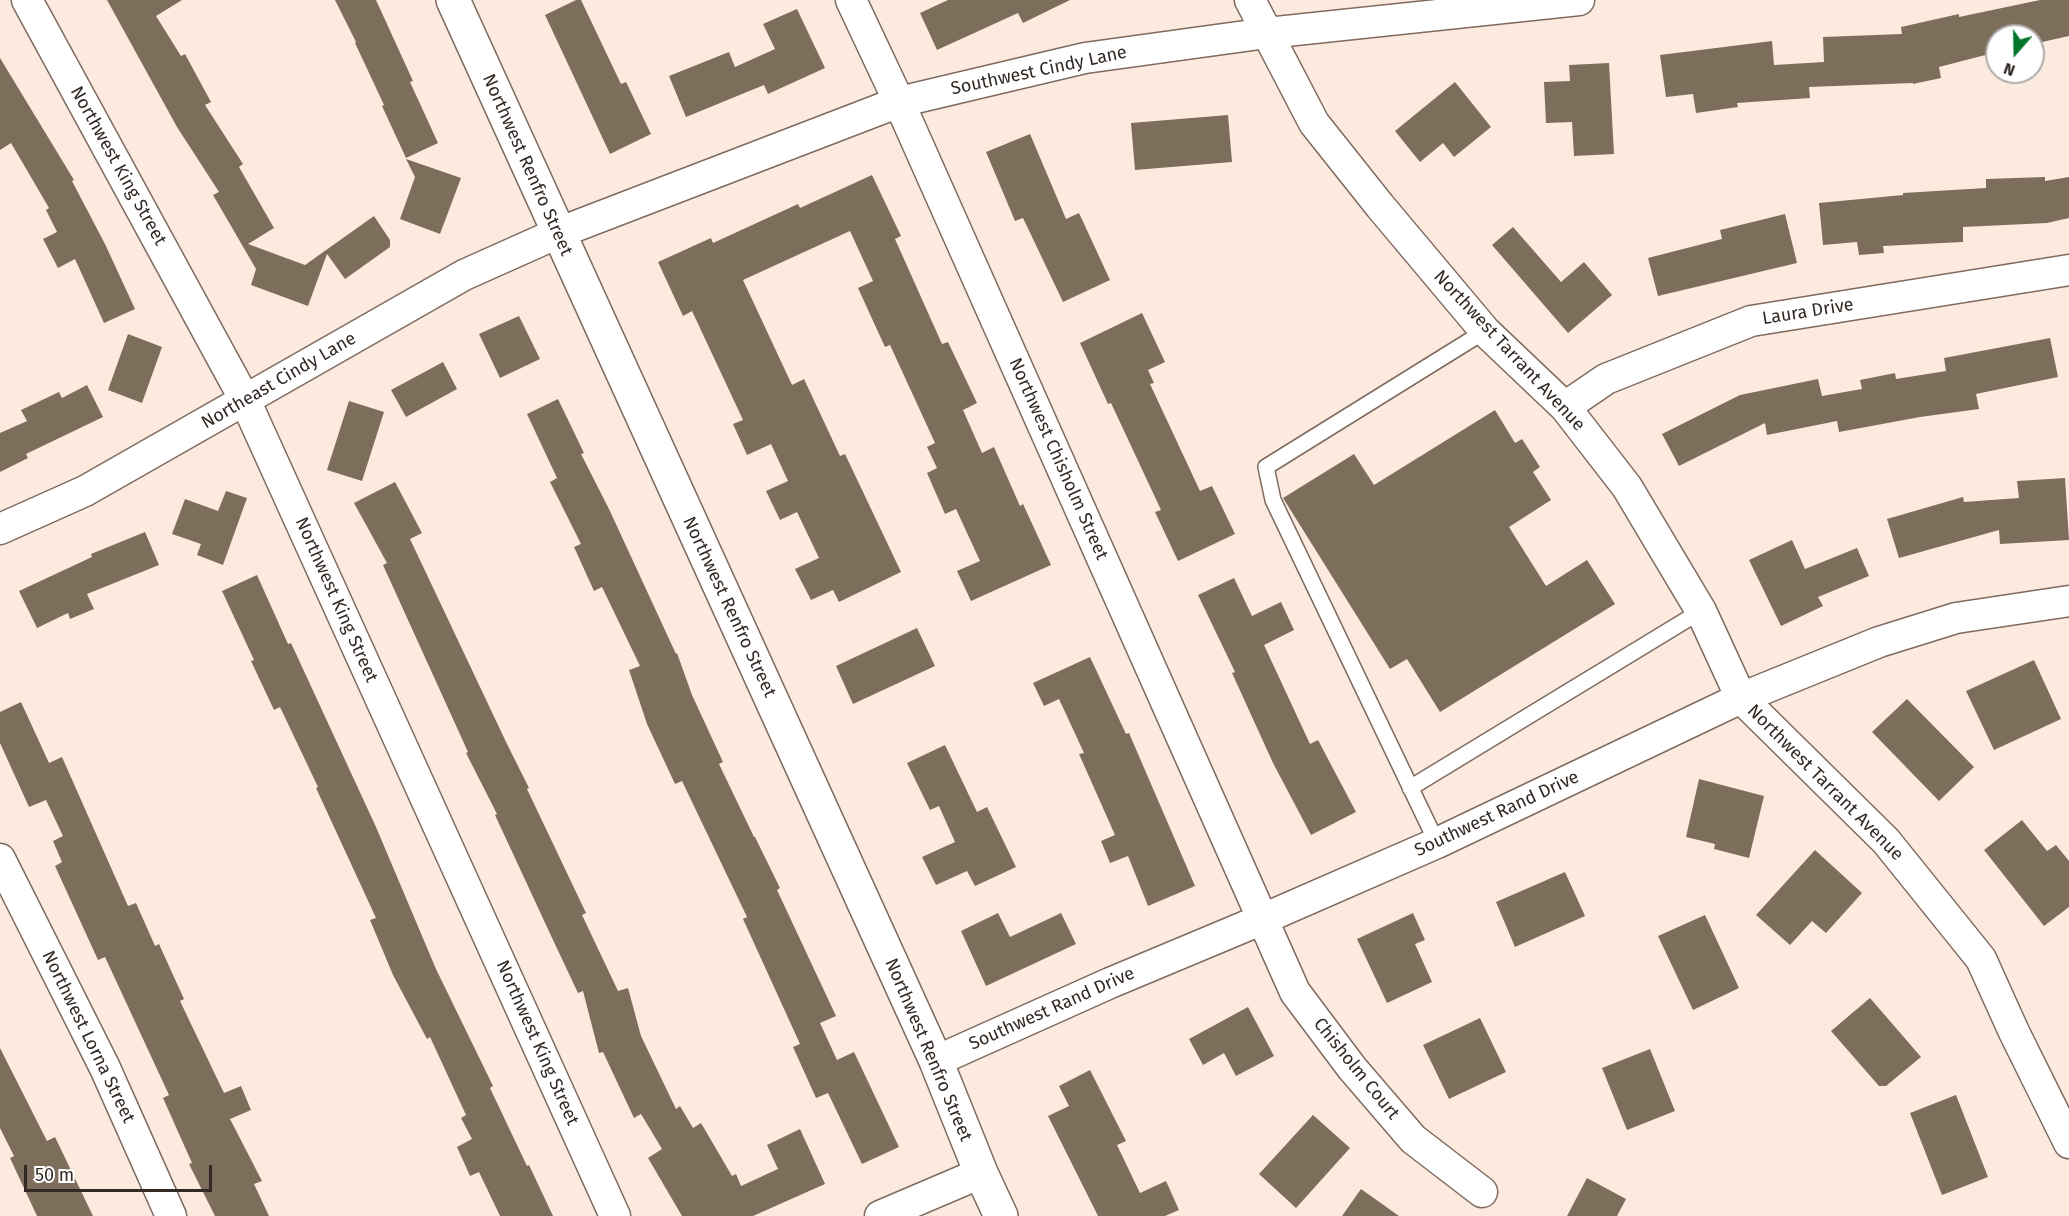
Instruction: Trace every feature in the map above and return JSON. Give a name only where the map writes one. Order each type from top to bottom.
[{"type":"main road","name":"Northwest Renfro Street","points":[[453,0],[936,1061],[981,1173],[1001,1216]]},
{"type":"street","name":"Northwest King Street","points":[[27,0],[246,400],[615,1216]]},
{"type":"street","name":"Northwest Chisholm Street","points":[[851,0],[899,102],[1263,919]]},
{"type":"street","name":"Northwest Tarrant Avenue","points":[[1250,0],[1314,123],[1485,331],[1565,407],[1627,486],[1701,611],[1741,698],[1886,841],[1981,959],[2069,1143]]},
{"type":"street","name":"Southwest Cindy Lane","points":[[558,233],[899,102],[1085,57],[1267,33],[1579,0]]},
{"type":"street","name":"Northeast Cindy Lane","points":[[0,529],[85,491],[464,275],[558,233]]},
{"type":"street","name":"Laura Drive","points":[[1565,407],[1606,379],[1751,321],[2069,270]]},
{"type":"street","name":"Southwest Rand Drive","points":[[936,1061],[1110,983],[1437,843],[1741,698],[1879,642],[1956,618],[2069,601]]},
{"type":"street","name":"Northwest Lorna Street","points":[[0,859],[105,1068],[171,1216]]},
{"type":"street","name":"Chisholm Court","points":[[1263,919],[1295,992],[1353,1068],[1413,1140],[1482,1192]]},
{"type":"street","points":[[880,1216],[981,1173]]},
{"type":"lane","points":[[1437,843],[1273,500],[1266,467],[1485,331]]},
{"type":"lane","points":[[1410,788],[1701,611]]},
{"type":"building","points":[[107,0],[182,0],[156,16],[181,56],[185,54],[211,102],[205,105],[243,164],[239,167],[274,228],[248,244],[305,265],[374,216],[390,240],[390,247],[345,279],[327,254],[308,306],[251,285],[256,269],[213,195],[219,192],[177,127]]},
{"type":"building","points":[[335,0],[376,0],[438,143],[406,158],[356,42]]},
{"type":"building","points":[[576,0],[581,0],[621,84],[626,82],[651,134],[610,154],[545,15]]},
{"type":"building","points":[[948,0],[1070,0],[1023,23],[1018,13],[937,50],[920,13]]},
{"type":"building","points":[[2040,0],[2069,0],[2069,36],[2045,41],[2045,24],[1985,24],[1985,55],[1939,67],[1941,78],[1913,84],[1809,87],[1810,98],[1737,103],[1738,107],[1696,113],[1693,94],[1666,97],[1660,55],[1772,41],[1774,65],[1824,62],[1823,37],[1902,34],[1901,27],[1959,14],[1959,17]]},
{"type":"building","points":[[797,9],[825,68],[768,94],[764,85],[686,117],[669,76],[729,52],[735,67],[775,49],[763,24]]},
{"type":"building","points":[[0,58],[74,180],[72,181],[135,309],[104,323],[75,259],[58,268],[43,239],[57,232],[46,210],[49,208],[11,143],[0,150]]},
{"type":"building","points":[[1609,63],[1614,154],[1574,156],[1572,122],[1546,123],[1544,82],[1570,81],[1569,65]]},
{"type":"building","points":[[1455,82],[1491,127],[1454,157],[1443,143],[1420,162],[1395,131]]},
{"type":"building","points":[[1228,115],[1232,162],[1135,170],[1131,123]]},
{"type":"building","points":[[1030,134],[1066,219],[1079,213],[1110,280],[1063,302],[1023,218],[1015,221],[986,152]]},
{"type":"building","points":[[406,159],[461,178],[440,234],[400,219],[415,177]]},
{"type":"building","points":[[872,175],[901,236],[895,239],[942,344],[948,342],[977,403],[963,410],[982,453],[994,447],[1020,506],[1023,504],[1051,565],[971,601],[957,571],[980,561],[956,509],[945,514],[927,473],[937,468],[927,447],[935,443],[890,345],[885,347],[858,288],[873,281],[850,231],[743,280],[792,385],[804,379],[840,456],[845,454],[901,572],[839,602],[833,590],[811,600],[795,569],[819,558],[797,512],[780,520],[766,491],[788,481],[771,444],[747,455],[733,424],[743,420],[692,311],[683,316],[658,262],[711,238],[713,243],[798,204],[800,208]]},
{"type":"building","points":[[2045,177],[2045,181],[2069,177],[2069,218],[2047,223],[1963,227],[1963,242],[1883,246],[1884,253],[1859,255],[1857,242],[1823,245],[1819,203],[1903,195],[1903,193],[1986,188],[1986,179]]},
{"type":"building","points":[[1785,214],[1797,263],[1658,296],[1648,258],[1722,239],[1720,230]]},
{"type":"building","points":[[1513,227],[1561,282],[1584,262],[1612,295],[1568,333],[1492,245]]},
{"type":"building","points":[[1142,313],[1165,362],[1148,370],[1154,383],[1150,384],[1200,491],[1212,486],[1235,534],[1178,561],[1155,512],[1161,510],[1080,343]]},
{"type":"building","points":[[519,316],[540,359],[500,378],[479,334]]},
{"type":"building","points":[[128,334],[162,347],[142,403],[108,390]]},
{"type":"building","points":[[2050,338],[2058,377],[1976,394],[1979,409],[1839,432],[1837,421],[1767,435],[1765,423],[1679,466],[1662,434],[1740,395],[1818,379],[1822,396],[1862,389],[1860,380],[1895,373],[1896,379],[1946,371],[1944,358]]},
{"type":"building","points":[[443,362],[457,389],[406,417],[391,390]]},
{"type":"building","points":[[87,385],[103,417],[26,454],[28,458],[0,472],[0,433],[27,421],[21,410],[59,392],[62,398]]},
{"type":"building","points":[[558,399],[584,453],[581,454],[677,653],[692,695],[723,762],[719,764],[780,888],[777,890],[836,1016],[820,1023],[837,1060],[854,1052],[899,1147],[862,1164],[828,1093],[816,1098],[793,1047],[800,1044],[743,919],[747,917],[682,781],[675,784],[647,724],[629,670],[640,666],[602,587],[594,591],[574,547],[581,544],[550,482],[557,478],[527,414]]},
{"type":"building","points":[[349,401],[384,412],[362,481],[327,470]]},
{"type":"building","points":[[1495,410],[1515,443],[1522,439],[1540,467],[1533,472],[1551,500],[1509,527],[1546,586],[1587,560],[1615,604],[1440,712],[1407,659],[1390,669],[1283,498],[1354,454],[1374,485]]},
{"type":"building","points":[[2065,478],[2069,540],[2000,544],[1999,530],[1899,558],[1887,519],[1963,497],[1964,502],[2019,498],[2017,481]]},
{"type":"building","points":[[395,482],[422,533],[410,539],[529,788],[527,789],[586,913],[582,915],[618,991],[628,988],[641,1036],[676,1109],[680,1106],[693,1128],[701,1123],[732,1176],[736,1174],[741,1186],[778,1169],[767,1145],[800,1129],[825,1184],[753,1216],[682,1216],[648,1158],[662,1149],[641,1114],[634,1118],[603,1052],[599,1053],[583,991],[578,993],[553,940],[495,815],[497,814],[466,753],[468,752],[383,565],[387,563],[354,503]]},
{"type":"building","points":[[226,491],[247,498],[223,565],[197,555],[201,544],[172,534],[185,499],[218,511]]},
{"type":"building","points":[[145,532],[159,565],[87,594],[94,609],[70,619],[68,613],[37,628],[19,591],[92,557],[91,554]]},
{"type":"building","points":[[1792,540],[1805,569],[1857,548],[1869,576],[1818,597],[1823,606],[1781,626],[1749,560]]},
{"type":"building","points":[[257,575],[376,827],[436,969],[493,1086],[490,1088],[553,1216],[500,1216],[479,1172],[470,1176],[457,1147],[472,1139],[461,1118],[466,1115],[430,1037],[427,1039],[393,975],[370,920],[376,918],[316,788],[318,787],[280,707],[274,710],[222,591]]},
{"type":"building","points":[[1234,578],[1252,616],[1281,602],[1294,630],[1264,645],[1310,744],[1318,740],[1356,812],[1311,835],[1273,763],[1232,673],[1235,672],[1198,595]]},
{"type":"building","points":[[917,628],[935,666],[853,704],[836,666]]},
{"type":"building","points":[[1090,657],[1126,734],[1129,733],[1195,886],[1148,906],[1128,856],[1110,863],[1101,841],[1115,835],[1079,754],[1084,753],[1059,699],[1044,706],[1033,683]]},
{"type":"building","points":[[2034,660],[2061,719],[1994,750],[1966,691]]},
{"type":"building","points":[[1907,699],[1974,767],[1939,801],[1872,732]]},
{"type":"building","points":[[21,702],[49,763],[62,757],[128,906],[136,903],[155,946],[159,944],[184,999],[180,1001],[224,1093],[241,1086],[251,1110],[230,1119],[262,1181],[254,1184],[269,1216],[215,1216],[189,1164],[192,1163],[163,1098],[169,1095],[105,957],[98,960],[55,866],[62,862],[53,841],[63,836],[46,800],[29,807],[0,743],[0,712]]},
{"type":"building","points":[[945,745],[977,812],[987,807],[1016,867],[975,886],[967,871],[936,885],[922,857],[955,842],[939,806],[930,810],[907,763]]},
{"type":"building","points":[[1699,779],[1764,796],[1749,858],[1714,849],[1715,844],[1686,837]]},
{"type":"building","points":[[2022,820],[2047,851],[2056,845],[2069,861],[2069,907],[2044,926],[1984,850]]},
{"type":"building","points":[[1815,850],[1862,893],[1826,933],[1812,921],[1790,945],[1756,915]]},
{"type":"building","points":[[1565,872],[1585,916],[1515,947],[1496,902]]},
{"type":"building","points":[[998,913],[1010,937],[1061,913],[1076,944],[986,986],[961,931]]},
{"type":"building","points":[[1413,913],[1425,940],[1415,944],[1432,982],[1387,1003],[1357,939]]},
{"type":"building","points":[[1705,915],[1739,988],[1693,1010],[1658,936]]},
{"type":"building","points":[[1870,998],[1921,1057],[1886,1086],[1879,1086],[1831,1031]]},
{"type":"building","points":[[1248,1007],[1274,1056],[1236,1076],[1224,1053],[1203,1065],[1189,1039]]},
{"type":"building","points":[[1480,1018],[1506,1072],[1449,1099],[1423,1045]]},
{"type":"building","points":[[0,1048],[47,1141],[55,1137],[93,1216],[37,1216],[10,1158],[14,1156],[0,1128]]},
{"type":"building","points":[[1650,1049],[1675,1111],[1627,1130],[1602,1068]]},
{"type":"building","points":[[1090,1070],[1126,1141],[1117,1145],[1140,1193],[1166,1181],[1179,1210],[1165,1216],[1098,1216],[1048,1116],[1069,1106],[1059,1086]]},
{"type":"building","points":[[1956,1095],[1988,1177],[1942,1195],[1910,1113]]},
{"type":"building","points":[[1313,1115],[1350,1148],[1296,1208],[1259,1174]]},
{"type":"building","points":[[1587,1178],[1626,1199],[1617,1216],[1567,1216]]},
{"type":"building","points":[[1361,1189],[1399,1216],[1342,1216]]}]
